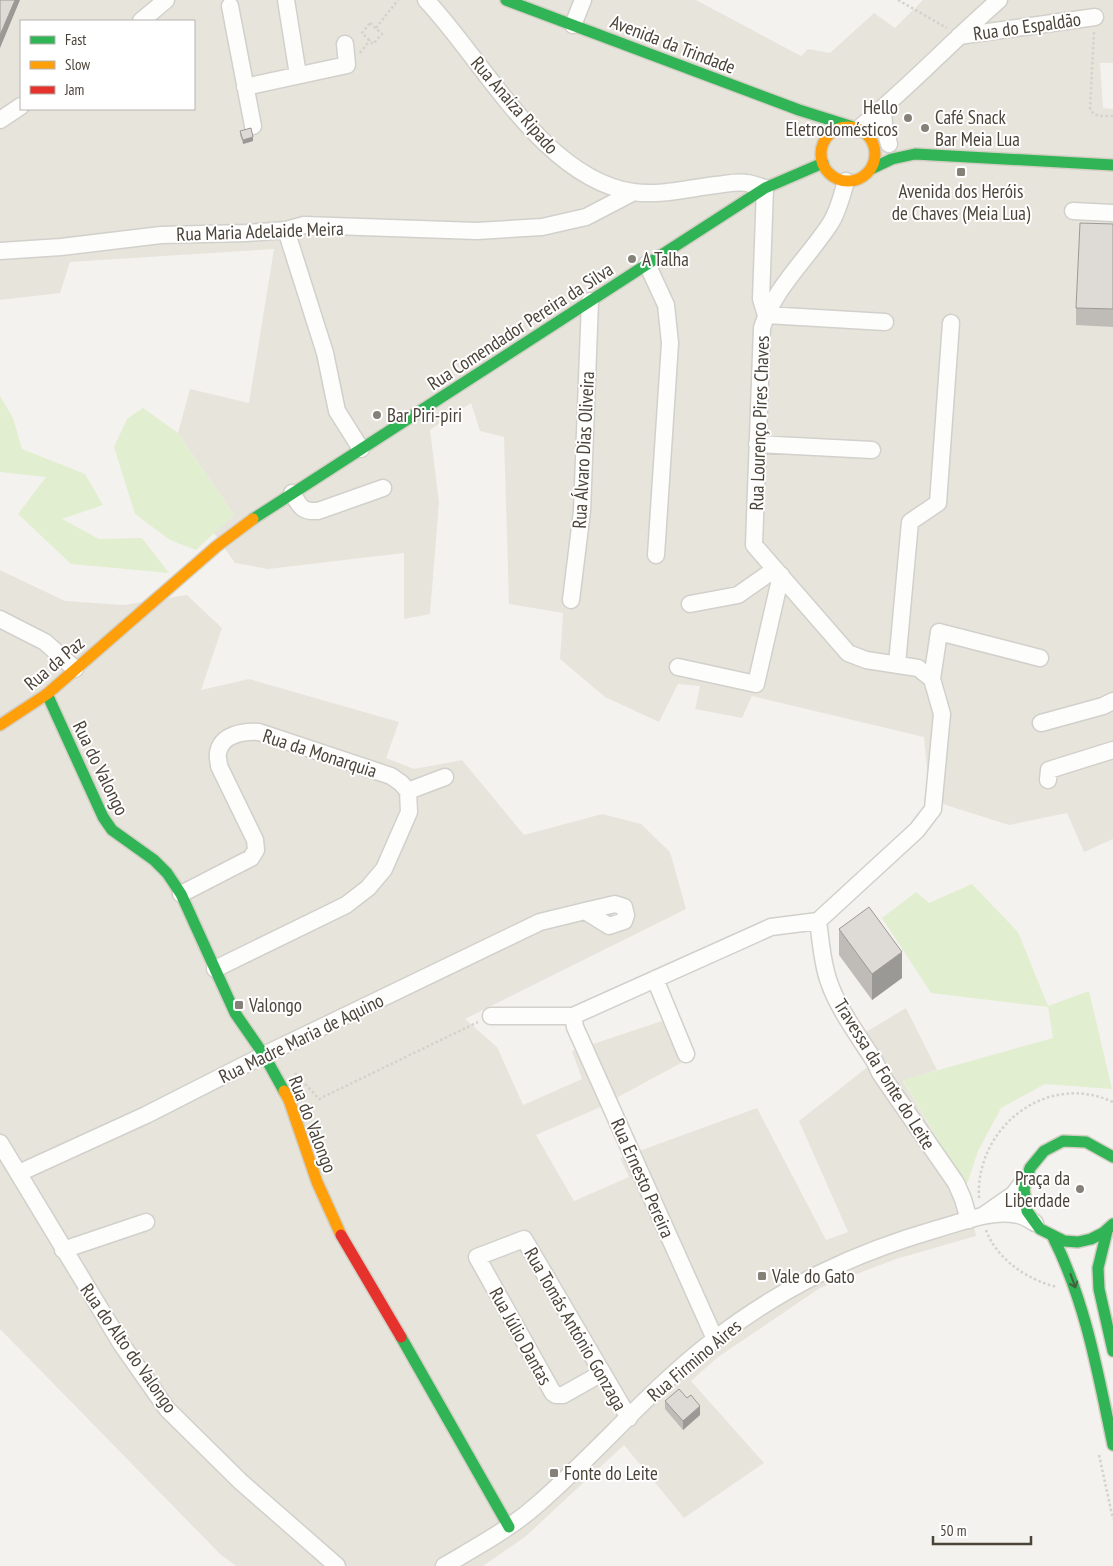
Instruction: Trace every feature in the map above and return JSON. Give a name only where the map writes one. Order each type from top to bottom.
[{"type":"main road","name":"Avenida da Trindade","points":[[506,0],[799,110],[858,129],[915,154]]},
{"type":"main road","points":[[799,110],[816,130],[822,148]]},
{"type":"main road","points":[[871,169],[874,161],[874,144],[869,137],[858,129],[845,127],[837,129],[830,134],[822,148],[821,156],[823,163],[832,176],[846,181],[860,178],[871,169],[892,159],[915,154],[1113,165]]},
{"type":"main road","name":"Rua Comendador Pereira da Silva","points":[[218,546],[257,516],[292,493],[765,188],[823,163]]},
{"type":"main road","name":"Rua da Paz","points":[[0,725],[47,694],[218,546]]},
{"type":"main road","name":"Rua do Valongo","points":[[47,694],[107,824],[112,830],[154,860],[167,873],[181,894],[235,1013],[264,1055],[288,1100],[316,1182],[337,1228],[509,1526]]},
{"type":"main road","points":[[1110,1228],[1094,1238],[1080,1242],[1066,1241],[1053,1237],[1035,1223],[1027,1209],[1024,1194],[1026,1178],[1032,1163],[1042,1151],[1056,1143],[1071,1140],[1087,1141],[1101,1147],[1113,1157]]},
{"type":"main road","points":[[1110,1228],[1098,1268],[1099,1289],[1113,1351]]},
{"type":"main road","points":[[1053,1237],[1076,1288],[1113,1445]]},
{"type":"street","points":[[142,20],[166,0]]},
{"type":"street","points":[[286,0],[298,75]]},
{"type":"street","points":[[573,25],[583,0]]},
{"type":"street","points":[[858,129],[999,0]]},
{"type":"street","name":"Rua Anaíza Ripado","points":[[429,1],[523,119],[555,153],[582,172],[611,186],[634,192],[664,192],[745,182],[765,188]]},
{"type":"street","points":[[230,6],[253,126]]},
{"type":"street","name":"Rua do Espaldão","points":[[959,36],[1095,17]]},
{"type":"street","points":[[245,87],[347,65],[345,44]]},
{"type":"street","points":[[0,120],[20,107]]},
{"type":"street","points":[[883,108],[884,126],[889,144]]},
{"type":"street","name":"Rua Lourenço Pires Chaves","points":[[846,181],[831,223],[784,287],[766,315],[762,328],[754,545],[848,652],[866,660],[897,664]]},
{"type":"street","points":[[765,188],[761,299],[766,315],[885,322]]},
{"type":"street","name":"Rua Maria Adelaide Meira","points":[[0,251],[61,248],[161,235],[286,230],[304,225],[477,231],[542,227],[586,217],[634,192]]},
{"type":"street","points":[[1073,211],[1113,213]]},
{"type":"street","points":[[286,230],[325,353],[338,411],[361,449]]},
{"type":"street","points":[[647,264],[666,305],[670,343],[656,555]]},
{"type":"street","name":"Rua Álvaro Dias Oliveira","points":[[571,600],[582,511],[590,301]]},
{"type":"street","points":[[932,679],[918,668],[897,664],[910,522],[938,503],[951,323]]},
{"type":"street","points":[[757,444],[872,450]]},
{"type":"street","points":[[292,493],[302,508],[309,511],[318,511],[383,488]]},
{"type":"street","points":[[690,604],[738,595],[778,572]]},
{"type":"street","points":[[678,668],[756,684],[778,572]]},
{"type":"street","points":[[0,619],[45,642],[75,669]]},
{"type":"street","points":[[491,1016],[573,1016],[771,927],[818,921],[917,830],[933,809],[942,714],[932,679],[939,632],[1040,658]]},
{"type":"street","points":[[1041,723],[1103,706],[1113,701]]},
{"type":"street","name":"Rua da Monarquia","points":[[181,894],[251,858],[256,850],[255,840],[219,766],[218,753],[224,742],[234,735],[245,731],[259,732],[391,776],[408,791]]},
{"type":"street","points":[[1048,780],[1049,770],[1113,750]]},
{"type":"street","points":[[215,969],[346,905],[368,888],[384,869],[409,812],[408,791],[444,777]]},
{"type":"street","name":"Rua Madre Maria de Aquino","points":[[18,1173],[146,1115],[264,1055],[540,922],[585,912]]},
{"type":"street","name":"Travessa da Fonte do Leite","points":[[818,921],[824,966],[833,992],[876,1062],[880,1073],[956,1183],[975,1218]]},
{"type":"street","points":[[655,980],[686,1054]]},
{"type":"street","name":"Rua Ernesto Pereira","points":[[573,1016],[575,1027],[715,1339]]},
{"type":"street","name":"Rua do Alto do Valongo","points":[[0,1143],[122,1345],[167,1409],[240,1481],[337,1566]]},
{"type":"street","points":[[975,1218],[1014,1194],[1026,1178]]},
{"type":"street","points":[[975,1218],[1007,1213],[1021,1215],[1035,1223]]},
{"type":"street","name":"Rua Firmino Aires","points":[[444,1566],[509,1526],[538,1504],[684,1365],[715,1339],[759,1308],[817,1273],[892,1242],[975,1218]]},
{"type":"street","points":[[63,1250],[146,1222]]},
{"type":"street","name":"Rua Júlio Dantas","points":[[524,1239],[477,1258],[554,1393],[556,1395],[563,1395],[602,1372]]},
{"type":"street","name":"Rua Tomás António Gonzaga","points":[[524,1239],[628,1418]]},
{"type":"path","points":[[376,28],[398,0]]},
{"type":"path","points":[[898,0],[959,36]]},
{"type":"path","points":[[1095,17],[1090,108],[1091,112],[1095,115],[1113,116]]},
{"type":"path","points":[[370,23],[376,28],[382,34],[374,44],[362,33],[370,23]]},
{"type":"path","points":[[294,1072],[319,1099],[491,1016]]},
{"type":"path","points":[[1076,1288],[1061,1288],[1042,1283],[1020,1272],[1002,1255],[975,1218],[978,1186],[983,1161],[993,1139],[1009,1120],[1030,1105],[1054,1096],[1080,1094],[1105,1098],[1113,1102]]},
{"type":"shaded area","points":[[0,0],[696,0],[801,56],[808,49],[830,53],[874,13],[895,28],[923,0],[1113,0],[1113,63],[1100,63],[1103,108],[1113,109],[1113,839],[1084,852],[1067,813],[1009,825],[930,800],[924,737],[752,696],[742,718],[695,709],[700,686],[678,684],[659,722],[605,697],[560,659],[563,613],[509,604],[504,437],[480,431],[471,403],[430,430],[439,502],[430,614],[404,619],[404,553],[268,569],[235,563],[214,533],[234,515],[178,433],[190,389],[249,403],[274,249],[70,262],[60,293],[0,300]]},
{"type":"shaded area","points":[[0,570],[65,601],[124,605],[187,595],[222,628],[201,690],[249,679],[399,722],[386,758],[414,769],[462,760],[524,835],[602,814],[641,824],[670,852],[686,909],[465,1019],[497,1047],[523,1105],[582,1079],[572,1051],[665,1020],[681,1063],[596,1109],[536,1135],[574,1201],[629,1177],[620,1158],[757,1108],[826,1240],[848,1232],[799,1121],[870,1065],[866,1032],[906,1008],[937,1070],[903,1081],[966,1187],[976,1236],[896,1259],[820,1288],[718,1357],[691,1381],[764,1463],[684,1518],[624,1445],[525,1537],[483,1566],[236,1566],[220,1554],[0,1329]]},
{"type":"green space","points":[[0,396],[13,418],[22,449],[85,474],[103,505],[62,519],[99,539],[142,538],[169,573],[71,564],[18,514],[46,477],[0,472]]},
{"type":"green space","points":[[143,408],[178,433],[234,515],[196,550],[170,540],[135,514],[114,447],[127,419]]},
{"type":"green space","points":[[972,884],[1018,932],[1048,1006],[1089,991],[1112,1089],[1045,1084],[1001,1108],[978,1151],[966,1187],[903,1080],[1053,1038],[1048,1007],[931,993],[882,918],[916,892],[929,903]]},
{"type":"building","points":[[0,0],[15,0],[0,35]]},
{"type":"building","points":[[251,128],[253,137],[243,140],[240,131]]},
{"type":"building","points":[[1080,223],[1113,224],[1113,309],[1076,308]]},
{"type":"building","points":[[869,907],[902,952],[872,974],[839,929]]},
{"type":"building","points":[[679,1389],[687,1398],[691,1395],[700,1406],[683,1421],[665,1401]]},
{"type":"traffic: fast","points":[[506,0],[799,110],[853,127]]},
{"type":"traffic: fast","points":[[871,169],[892,159],[915,154],[1113,165]]},
{"type":"traffic: fast","points":[[253,519],[765,188],[823,163]]},
{"type":"traffic: fast","points":[[47,694],[103,817],[112,830],[154,860],[167,873],[181,894],[235,1013],[264,1055],[284,1091]]},
{"type":"traffic: fast","points":[[1113,1157],[1086,1142],[1063,1141],[1044,1151],[1030,1168],[1024,1189],[1027,1211],[1040,1229],[1064,1241],[1078,1242],[1091,1239],[1103,1233],[1113,1224]]},
{"type":"traffic: fast","points":[[1107,1231],[1098,1268],[1099,1289],[1113,1351]]},
{"type":"traffic: fast","points":[[1053,1237],[1083,1313],[1113,1445]]},
{"type":"traffic: fast","points":[[401,1337],[509,1527]]},
{"type":"traffic: slow","points":[[848,127],[858,129],[867,135],[873,144],[875,154],[873,164],[867,173],[858,179],[848,181],[838,179],[829,173],[823,164],[821,154],[823,144],[829,135],[838,129],[848,127]]},
{"type":"traffic: slow","points":[[0,725],[47,694],[217,546],[253,519]]},
{"type":"traffic: slow","points":[[284,1091],[289,1100],[317,1182],[341,1235]]},
{"type":"traffic: jam","points":[[341,1235],[401,1337]]},
{"type":"place","name":"Hello Eletrodomésticos","points":[[908,118]]},
{"type":"place","name":"Café Snack Bar Meia Lua","points":[[925,128]]},
{"type":"place","name":"Avenida dos Heróis de Chaves (Meia Lua)","points":[[961,172]]},
{"type":"place","name":"A Talha","points":[[632,259]]},
{"type":"place","name":"Bar Piri-piri","points":[[377,415]]},
{"type":"place","name":"Valongo","points":[[239,1005]]},
{"type":"place","name":"Praça da Liberdade","points":[[1080,1189]]},
{"type":"place","name":"Vale do Gato","points":[[762,1276]]},
{"type":"place","name":"Fonte do Leite","points":[[554,1473]]}]
